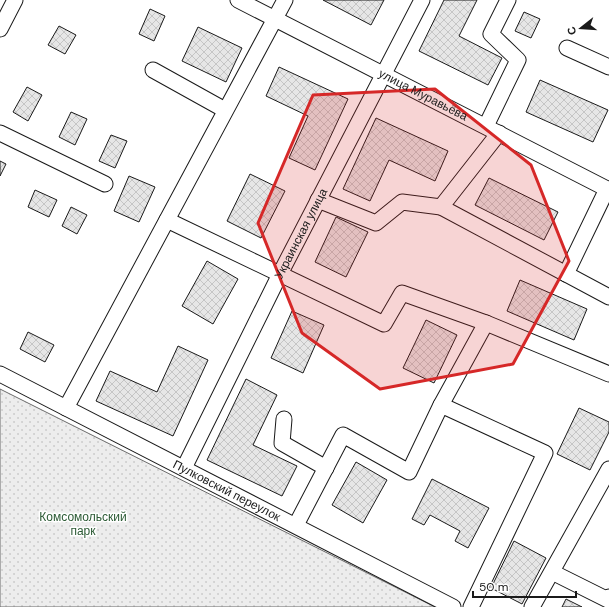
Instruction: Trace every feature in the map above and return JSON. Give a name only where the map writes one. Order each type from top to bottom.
[{"type":"street","points":[[0,29],[15,0]]},
{"type":"street","name":"улица Муравьёва","points":[[238,0],[384,76],[486,126],[608,189]]},
{"type":"street","points":[[66,408],[285,0]]},
{"type":"street","name":"Украинская улица","points":[[184,468],[280,274],[384,76],[422,0]]},
{"type":"street","points":[[486,126],[518,60],[492,34],[508,0]]},
{"type":"street","points":[[567,48],[609,67]]},
{"type":"street","points":[[153,70],[225,110]]},
{"type":"street","points":[[0,133],[105,184]]},
{"type":"street","points":[[441,207],[499,133]]},
{"type":"street","points":[[566,274],[608,189]]},
{"type":"street","points":[[318,200],[376,223],[402,202],[441,207],[609,297]]},
{"type":"street","points":[[167,220],[384,324],[402,293],[486,323],[609,374]]},
{"type":"street","points":[[296,525],[343,435],[409,472],[441,405],[486,323]]},
{"type":"street","name":"Пулковский переулок","points":[[0,374],[453,607]]},
{"type":"street","points":[[441,405],[545,453],[471,607]]},
{"type":"street","points":[[284,419],[282,443],[326,468]]},
{"type":"street","points":[[532,607],[609,469]]},
{"type":"street","points":[[552,572],[608,600],[609,597]]},
{"type":"highlighted area","points":[[435,89],[531,165],[569,261],[513,364],[380,389],[302,333],[258,223],[313,95]]},
{"type":"green space","name":"Комсомольский парк","points":[[0,389],[435,607],[0,607]]},
{"type":"building","points":[[323,0],[384,0],[371,25]]},
{"type":"building","points":[[444,0],[477,0],[459,36],[502,58],[488,85],[419,51]]},
{"type":"building","points":[[150,9],[165,16],[154,41],[139,34]]},
{"type":"building","points":[[524,12],[540,19],[531,38],[515,31]]},
{"type":"building","points":[[59,26],[76,35],[65,54],[48,45]]},
{"type":"building","points":[[198,27],[242,48],[226,82],[182,61]]},
{"type":"building","points":[[279,67],[348,99],[315,170],[289,158],[308,116],[266,96]]},
{"type":"building","points":[[540,80],[608,110],[593,142],[526,112]]},
{"type":"building","points":[[27,87],[42,95],[28,121],[13,112]]},
{"type":"building","points":[[71,112],[87,119],[75,145],[59,137]]},
{"type":"building","points":[[376,118],[448,151],[435,181],[389,160],[370,201],[343,189]]},
{"type":"building","points":[[111,135],[127,141],[115,168],[99,161]]},
{"type":"building","points":[[0,161],[6,164],[0,176]]},
{"type":"building","points":[[250,174],[285,191],[261,238],[227,221]]},
{"type":"building","points":[[129,176],[155,187],[139,222],[114,211]]},
{"type":"building","points":[[489,178],[558,212],[544,240],[475,205]]},
{"type":"building","points":[[35,190],[57,200],[49,217],[28,207]]},
{"type":"building","points":[[71,207],[87,215],[77,234],[62,226]]},
{"type":"building","points":[[336,217],[368,232],[346,277],[315,262]]},
{"type":"building","points":[[207,261],[238,279],[213,324],[182,306]]},
{"type":"building","points":[[520,280],[587,309],[574,340],[507,311]]},
{"type":"building","points":[[292,311],[324,325],[303,373],[271,358]]},
{"type":"building","points":[[426,320],[457,335],[434,383],[403,368]]},
{"type":"building","points":[[28,332],[54,345],[45,362],[20,349]]},
{"type":"building","points":[[178,346],[208,360],[173,436],[96,401],[110,371],[157,392]]},
{"type":"building","points":[[246,379],[277,395],[253,445],[297,466],[282,496],[207,460]]},
{"type":"building","points":[[579,408],[609,422],[609,432],[590,470],[557,454]]},
{"type":"building","points":[[356,462],[387,480],[363,523],[332,505]]},
{"type":"building","points":[[432,479],[489,508],[468,548],[455,541],[460,531],[430,515],[424,525],[412,519]]},
{"type":"building","points":[[514,541],[546,558],[522,604],[491,588]]},
{"type":"building","points":[[566,599],[582,607],[562,607]]}]
